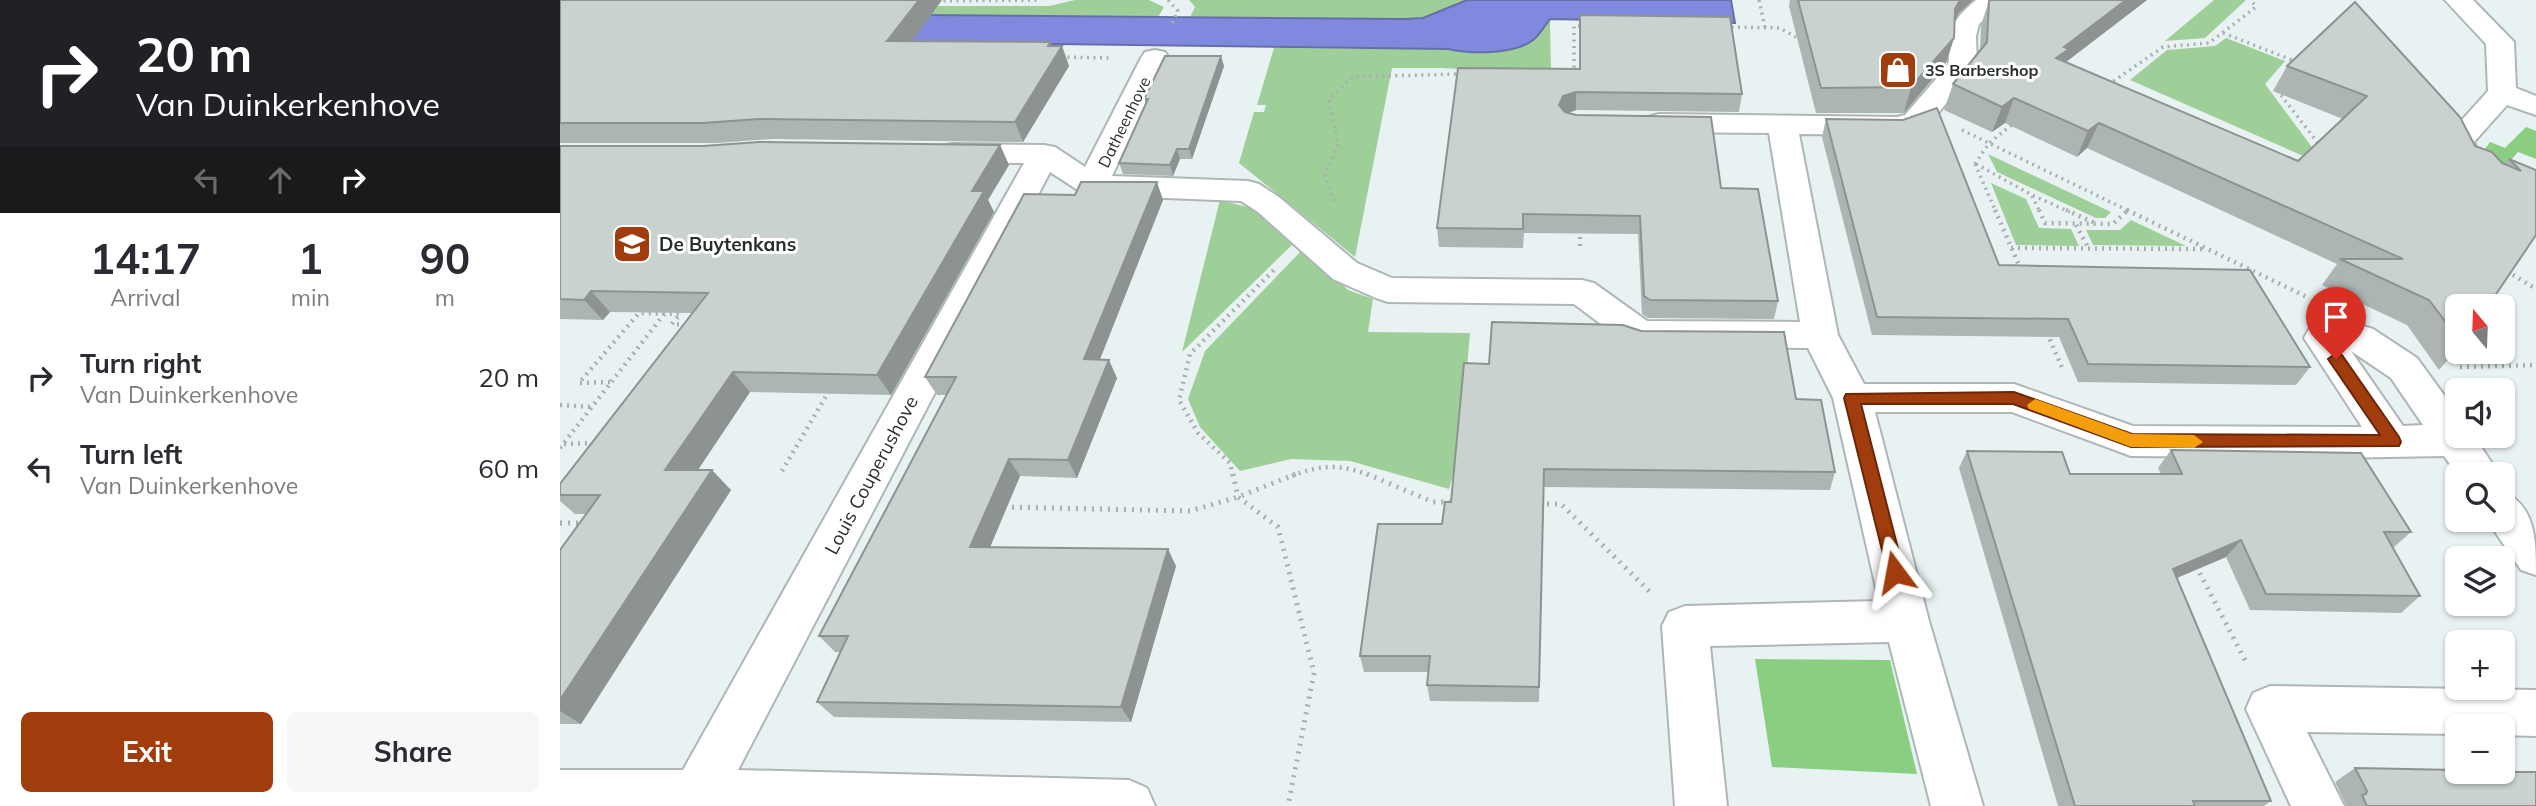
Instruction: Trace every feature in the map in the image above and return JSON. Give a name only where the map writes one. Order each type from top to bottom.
[{"type":"street","points":[[1631,123],[1898,126],[1916,121],[1963,65],[1962,36],[1967,21],[1992,0]]},
{"type":"street","points":[[2458,0],[2500,42],[2502,93],[2458,141],[2467,162],[2536,190]]},
{"type":"street","name":"Datheenhove","points":[[1092,186],[1155,58]]},
{"type":"street","points":[[2502,93],[2536,106]]},
{"type":"street","points":[[1783,126],[1820,335],[1852,398],[1906,621],[1957,806]]},
{"type":"street","points":[[923,153],[1044,154],[1092,186],[1248,191],[1269,205],[1345,271],[1388,290],[1582,292],[1639,334],[1820,335]]},
{"type":"street","name":"Louis Couperushove","points":[[697,796],[1044,154]]},
{"type":"street","points":[[2393,442],[2322,338],[2360,338],[2404,368],[2445,425]]},
{"type":"street","points":[[1852,398],[2014,398],[2131,441],[2445,440]]},
{"type":"street","points":[[2515,527],[2536,557]]},
{"type":"street","points":[[1701,806],[1685,626],[1906,621]]},
{"type":"street","points":[[2318,806],[2270,709],[2536,713]]},
{"type":"street","points":[[560,795],[1129,806]]},
{"type":"path","points":[[924,1],[1041,0]]},
{"type":"path","points":[[1168,0],[1178,11]]},
{"type":"path","points":[[1759,0],[1765,28]]},
{"type":"path","points":[[2118,93],[2105,87],[2163,47],[2209,43],[2256,6],[2251,0]]},
{"type":"path","points":[[1574,81],[1574,26],[1588,26]]},
{"type":"path","points":[[1724,27],[1780,28],[1804,41]]},
{"type":"path","points":[[2223,33],[2297,62],[2290,71]]},
{"type":"path","points":[[1058,57],[1155,58]]},
{"type":"path","points":[[1288,806],[1314,673],[1278,527],[1237,497],[1230,463],[1198,433],[1179,400],[1190,354],[1336,209],[1325,175],[1338,145],[1329,100],[1353,77],[1464,75]]},
{"type":"path","points":[[2276,88],[2326,153]]},
{"type":"path","points":[[1924,111],[2340,313],[2360,338]]},
{"type":"path","points":[[1975,164],[1989,143],[2017,121]]},
{"type":"path","points":[[1975,164],[2032,195],[2097,224]]},
{"type":"path","points":[[1975,164],[2022,273]]},
{"type":"path","points":[[2032,195],[2045,223],[2113,224],[2127,211]]},
{"type":"path","points":[[2076,224],[2089,249]]},
{"type":"path","points":[[1580,227],[1582,292]]},
{"type":"path","points":[[2011,248],[2207,249]]},
{"type":"path","points":[[2505,270],[2536,289]]},
{"type":"path","points":[[561,446],[672,302]]},
{"type":"path","points":[[610,382],[579,383],[639,313],[680,314],[672,324],[698,325],[689,336]]},
{"type":"path","points":[[2043,323],[2085,423]]},
{"type":"path","points":[[2404,368],[2536,365]]},
{"type":"path","points":[[782,471],[832,387]]},
{"type":"path","points":[[560,405],[591,407]]},
{"type":"path","points":[[561,446],[608,443]]},
{"type":"path","points":[[995,507],[1190,512],[1307,470],[1347,466],[1433,502],[1459,502]]},
{"type":"path","points":[[1535,504],[1561,504],[1685,626]]},
{"type":"path","points":[[560,523],[594,523]]},
{"type":"path","points":[[2194,563],[2270,709]]},
{"type":"green space","points":[[1075,0],[1149,0],[1164,7],[1158,17],[560,12],[560,1],[736,6],[1049,6]]},
{"type":"green space","points":[[1189,0],[1467,0],[1423,18],[1404,19],[1190,17],[1195,7]]},
{"type":"green space","points":[[2214,0],[2246,0],[2205,38],[2165,41]]},
{"type":"green space","points":[[1550,19],[1551,74],[1392,68],[1355,257],[1239,163],[1254,112],[1264,112],[1266,105],[1257,105],[1274,48],[1448,49],[1480,53],[1502,51],[1532,41]]},
{"type":"green space","points":[[2226,38],[2285,61],[2265,84],[2326,166],[2130,80],[2167,50],[2215,46]]},
{"type":"green space","points":[[2526,127],[2536,131],[2536,159],[2518,152],[2505,166],[2480,156],[2490,142],[2505,148]]},
{"type":"green space","points":[[1988,154],[2111,212],[2105,218],[2096,218],[1997,172]]},
{"type":"green space","points":[[1991,183],[2026,199],[2039,228],[2071,229],[2079,246],[2016,245]]},
{"type":"green space","points":[[1220,200],[1255,209],[1295,242],[1182,352]]},
{"type":"green space","points":[[2131,220],[2186,246],[2093,245],[2086,230],[2120,230]]},
{"type":"green space","points":[[1304,248],[1348,290],[1373,299],[1368,332],[1470,333],[1460,449],[1449,489],[1350,461],[1291,459],[1240,471],[1200,427],[1188,399],[1205,351]]},
{"type":"green space","points":[[1755,659],[1890,660],[1917,774],[1772,767]]},
{"type":"water","points":[[1467,0],[1731,0],[1735,23],[1550,19],[1536,38],[1525,45],[1504,51],[1468,52],[1448,49],[654,39],[560,12],[1404,19],[1423,18]]},
{"type":"building","points":[[560,0],[919,0],[887,41],[1050,42],[1048,46],[1062,46],[1015,122],[759,119],[703,123],[560,123]]},
{"type":"building","points":[[1798,0],[1960,0],[1955,9],[1954,38],[1911,87],[1821,88]]},
{"type":"building","points":[[2126,0],[2064,47],[2069,49],[2056,58],[2298,161],[2367,96],[2287,66],[2355,2],[2460,117],[2475,146],[2492,152],[2502,163],[2521,171],[2509,159],[2536,170],[2536,235],[2496,294],[2445,294],[2445,321],[2429,300],[2340,259],[2403,259],[2099,123],[2088,131],[2014,98],[2002,107],[1953,84],[1987,42],[1989,1]]},
{"type":"building","points":[[1580,15],[1730,17],[1742,94],[1576,92],[1563,96],[1559,105],[1565,112],[1576,115],[1711,117],[1721,188],[1758,189],[1778,301],[1650,300],[1644,296],[1640,216],[1523,214],[1523,229],[1437,228],[1458,68],[1580,69]]},
{"type":"building","points":[[1165,56],[1221,56],[1189,149],[1177,149],[1170,165],[1119,163],[1148,99],[1144,99]]},
{"type":"building","points":[[1937,108],[1999,265],[2250,270],[2310,367],[2088,364],[2068,319],[1877,317],[1826,119],[1903,120]]},
{"type":"building","points":[[759,142],[1000,145],[972,191],[984,191],[877,375],[733,372],[665,470],[712,470],[560,700],[560,550],[600,495],[560,495],[560,484],[708,293],[591,291],[584,300],[560,299],[560,146],[703,146]]},
{"type":"building","points":[[1081,182],[1157,182],[1084,359],[1109,360],[1068,460],[1009,459],[970,547],[1168,549],[1121,707],[817,702],[848,636],[819,636],[956,377],[925,377],[1024,194],[1075,195]]},
{"type":"building","points":[[1492,322],[1623,325],[1641,331],[1784,332],[1796,399],[1821,400],[1835,472],[1544,469],[1539,687],[1427,685],[1430,656],[1360,656],[1378,524],[1442,524],[1445,502],[1451,502],[1464,363],[1489,364]]},
{"type":"building","points":[[2171,450],[2361,453],[2411,532],[2384,532],[2420,596],[2266,594],[2241,540],[2173,569],[2271,801],[2193,801],[2195,806],[2075,806],[1967,451],[2062,452],[2070,474],[2182,474]]},
{"type":"building","points":[[2355,768],[2445,770],[2445,784],[2515,784],[2515,772],[2536,772],[2536,806],[2367,806],[2362,795],[2367,791]]},
{"type":"slow traffic","points":[[2035,405],[2131,441],[2194,442]]},
{"type":"place","name":"3S Barbershop","points":[[1898,70]]},
{"type":"place","name":"De Buytenkans","points":[[632,244]]},
{"type":"route","points":[[1895,572],[1852,398],[2014,398],[2131,441],[2393,442],[2336,359]]}]
